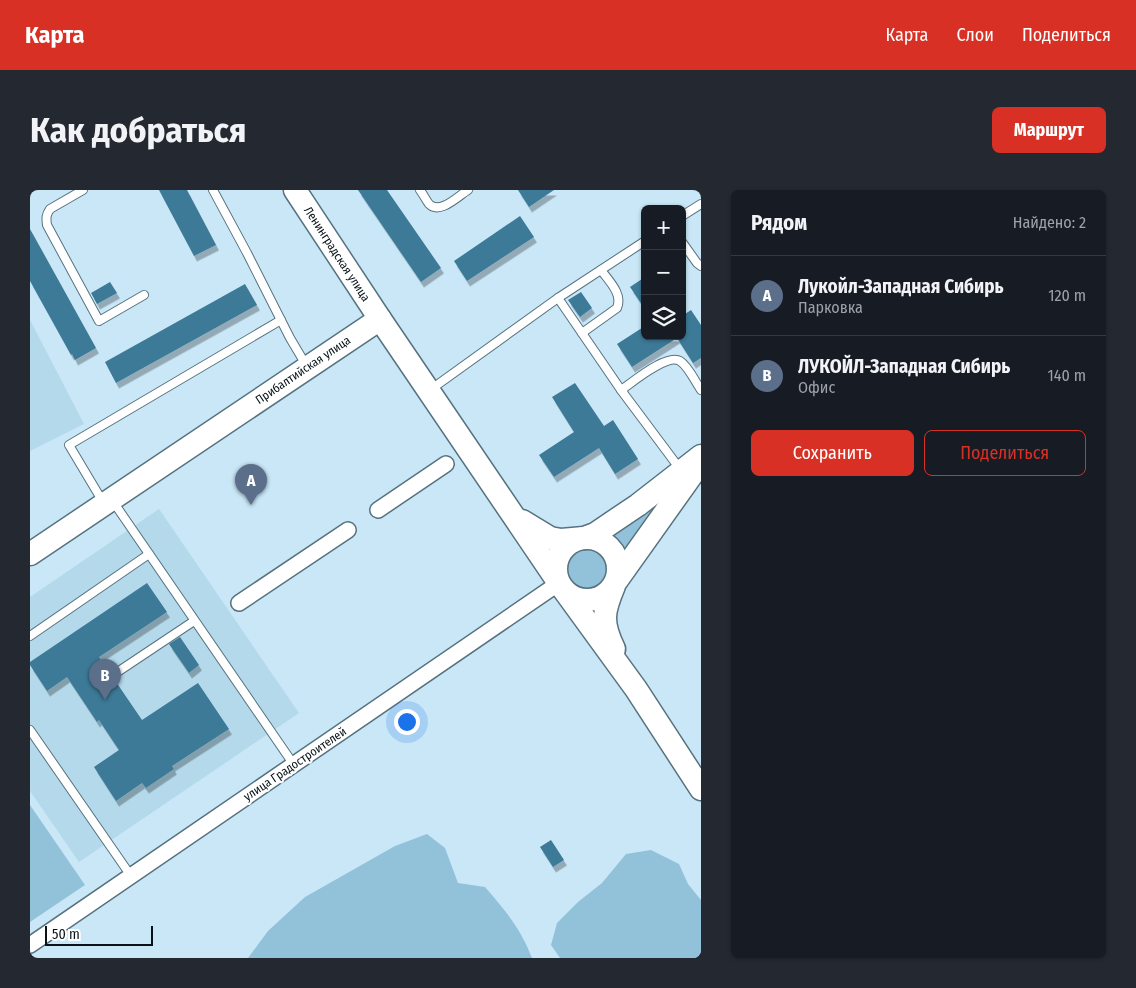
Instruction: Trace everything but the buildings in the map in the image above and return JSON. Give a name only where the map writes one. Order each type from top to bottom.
[{"type":"street","name":"Ленинградская улица","points":[[295,190],[380,319]]},
{"type":"street","name":"Прибалтийская улица","points":[[30,554],[307,366],[380,319]]},
{"type":"street","points":[[380,319],[561,586],[636,689],[701,789]]},
{"type":"street","points":[[690,471],[595,534],[570,543],[560,554],[556,568],[561,586],[575,598],[590,600],[604,596],[615,583],[701,456]]},
{"type":"street","points":[[378,510],[446,464]]},
{"type":"street","points":[[514,514],[529,527],[550,538],[560,540],[584,538],[600,540],[612,550],[618,566],[615,583],[606,606],[604,621],[612,646],[636,689]]},
{"type":"street","points":[[240,603],[348,530]]},
{"type":"street","name":"улица Градостроителей","points":[[30,945],[561,586]]},
{"type":"lane","points":[[83,190],[50,209],[46,214],[46,220],[99,321],[144,295]]},
{"type":"lane","points":[[213,190],[292,342],[307,366]]},
{"type":"lane","points":[[420,190],[430,205],[437,208],[468,190]]},
{"type":"lane","points":[[686,213],[701,204]]},
{"type":"lane","points":[[429,390],[558,298],[641,243]]},
{"type":"lane","points":[[686,247],[701,266]]},
{"type":"lane","points":[[582,333],[617,308],[620,302],[618,295],[601,270]]},
{"type":"lane","points":[[558,298],[621,390],[690,471]]},
{"type":"lane","points":[[281,320],[69,445],[108,501],[149,554],[294,765]]},
{"type":"lane","points":[[621,390],[665,361],[675,358],[682,362],[701,390]]},
{"type":"lane","points":[[30,636],[149,554]]},
{"type":"lane","points":[[120,671],[194,621]]},
{"type":"lane","points":[[30,730],[131,876]]},
{"type":"shaded area","points":[[30,320],[84,424],[30,451]]},
{"type":"shaded area","points":[[667,492],[625,553],[618,541],[610,533]]},
{"type":"shaded area","points":[[159,509],[299,713],[79,862],[30,791],[30,597]]},
{"type":"shaded area","points":[[583,549],[591,549],[598,552],[604,558],[607,569],[604,580],[598,586],[591,589],[583,589],[576,586],[570,580],[567,573],[567,565],[570,558],[576,552]]},
{"type":"shaded area","points":[[30,805],[85,885],[30,922]]},
{"type":"shaded area","points":[[427,834],[445,848],[458,883],[485,887],[492,895],[518,929],[532,958],[248,958],[268,931],[305,897],[395,846]]},
{"type":"shaded area","points":[[651,850],[679,864],[688,884],[701,900],[701,958],[560,958],[551,945],[557,923],[578,902],[602,883],[626,854]]},
{"type":"place","name":"Лукойл-Западная Сибирь","points":[[251,505]]},
{"type":"place","name":"ЛУКОЙЛ-Западная Сибирь","points":[[105,700]]}]
